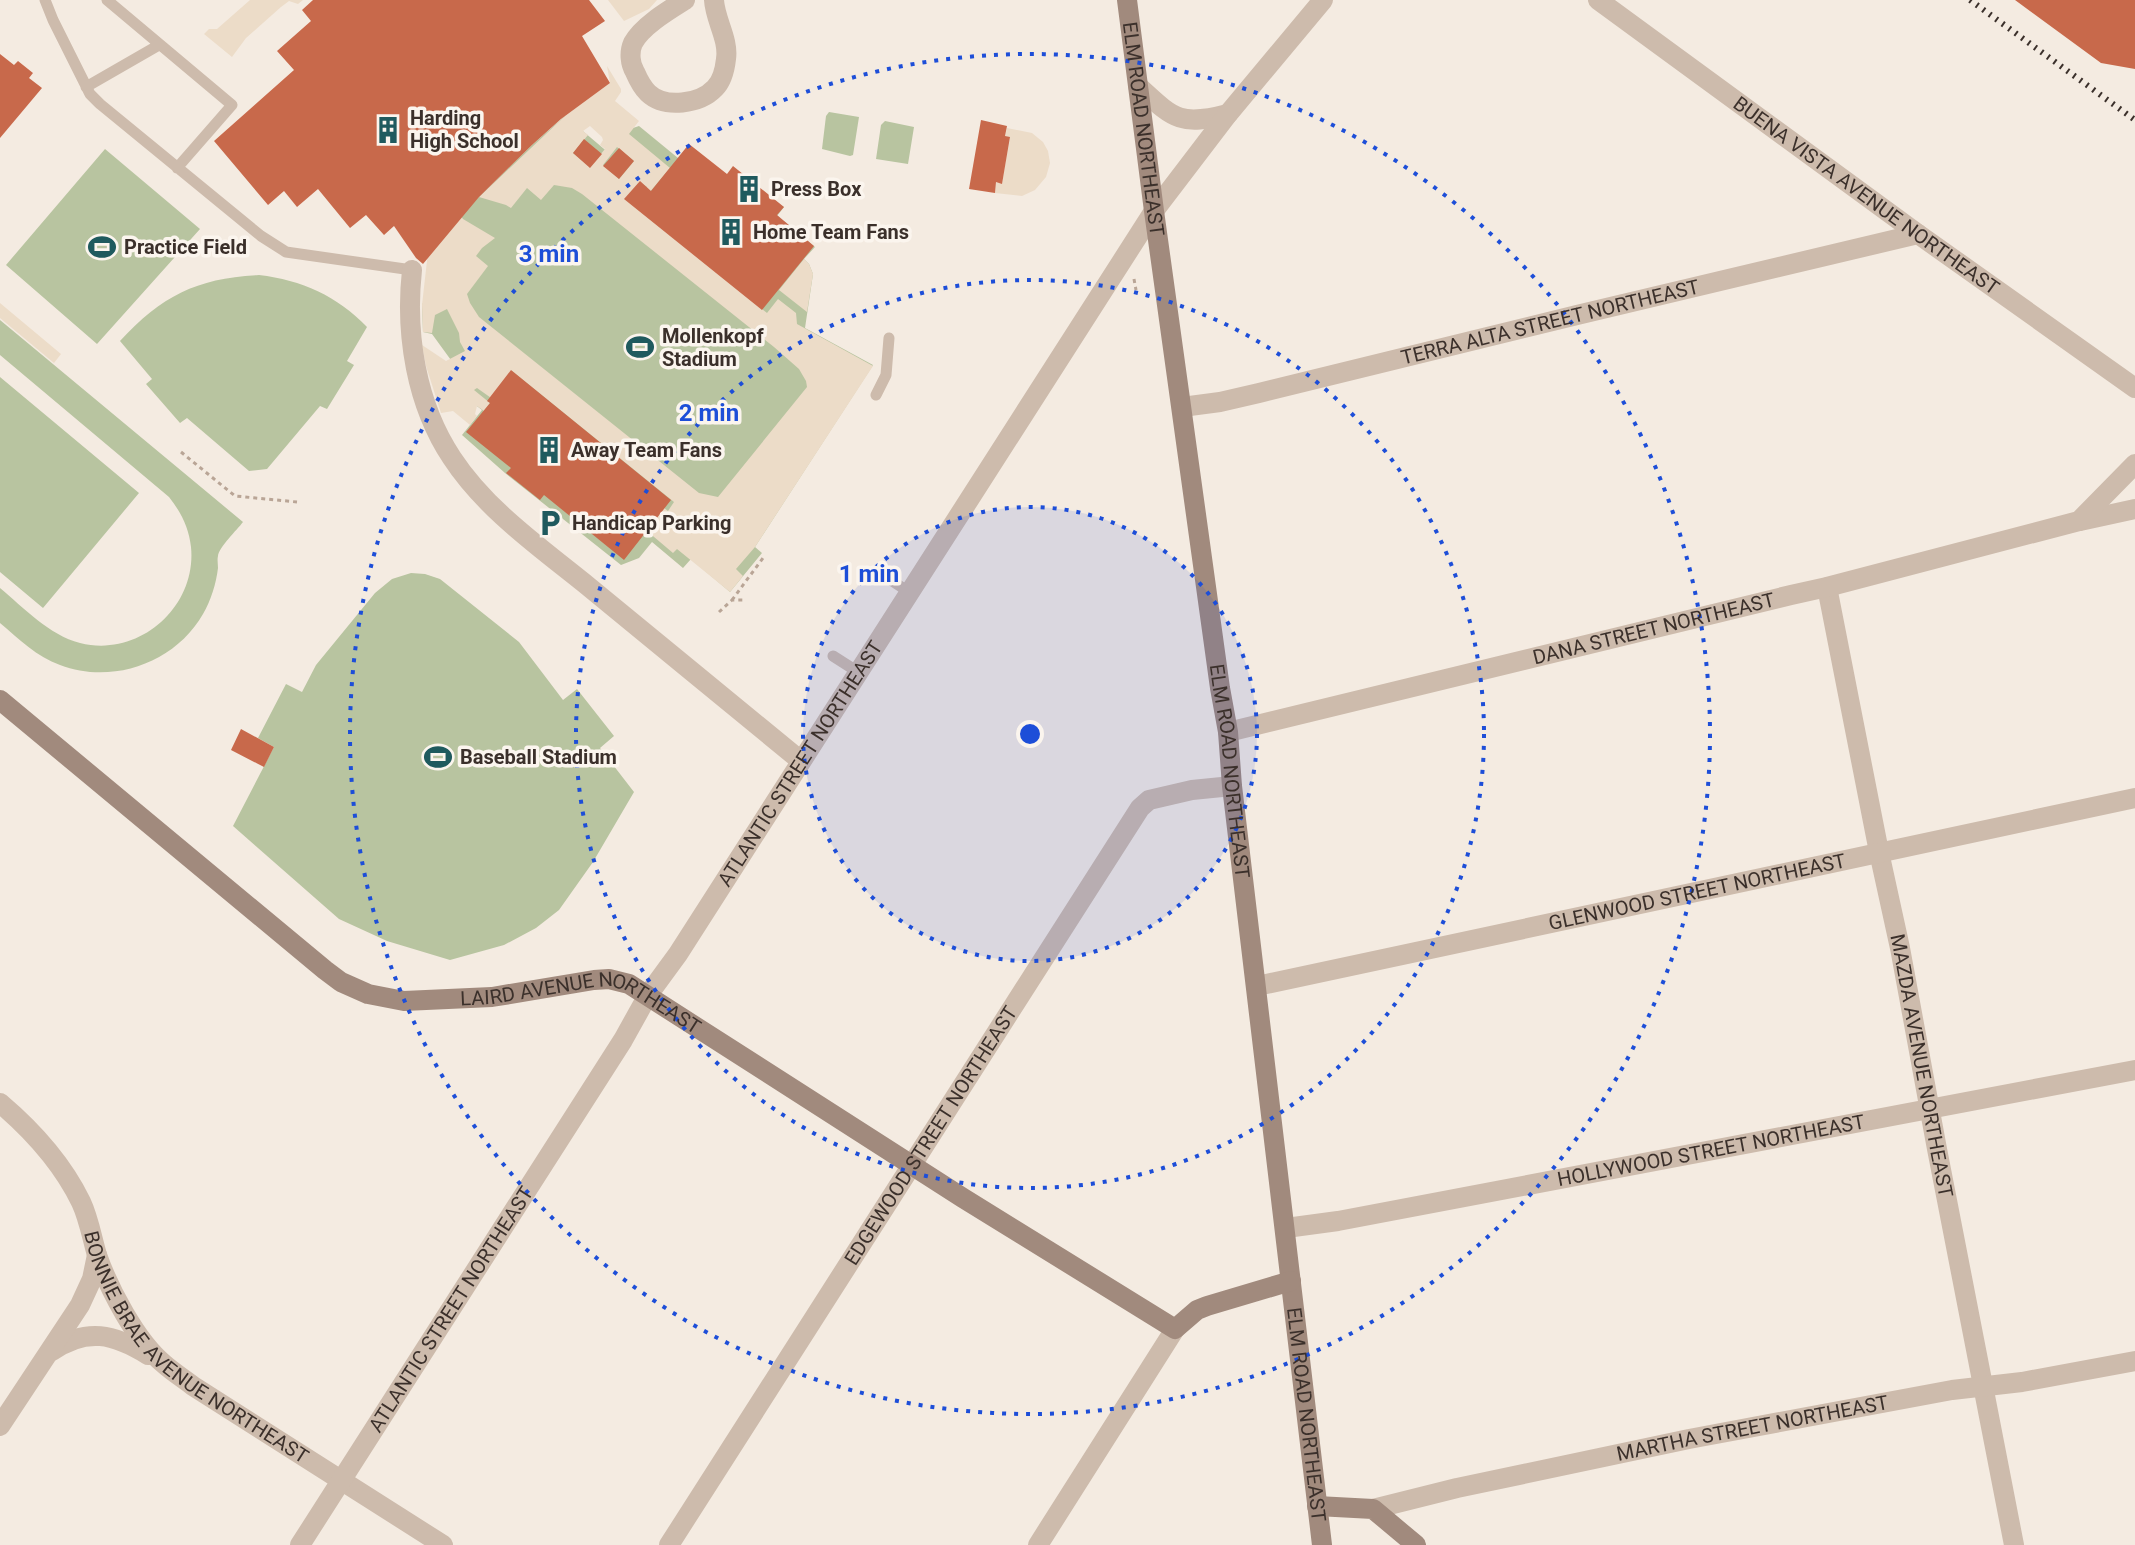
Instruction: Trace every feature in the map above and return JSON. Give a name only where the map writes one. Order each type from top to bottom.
[{"type":"street","points":[[685,0],[660,16],[633,43],[630,63],[648,93],[661,101],[682,103],[699,98],[715,88],[722,75],[727,56],[714,0]]},
{"type":"street","name":"ELM ROAD NORTHEAST","points":[[1127,0],[1228,732],[1322,1545]]},
{"type":"street","name":"ATLANTIC STREET NORTHEAST","points":[[300,1545],[623,1040],[648,995],[678,954],[1154,211],[1228,114],[1323,0]]},
{"type":"street","name":"BUENA VISTA AVENUE NORTHEAST","points":[[1598,0],[2135,388]]},
{"type":"street","points":[[1138,86],[1169,114],[1186,121],[1228,114]]},
{"type":"street","name":"TERRA ALTA STREET NORTHEAST","points":[[1182,407],[1259,393],[1918,234]]},
{"type":"street","points":[[412,270],[409,311],[417,371],[443,444],[463,473],[511,523],[801,761]]},
{"type":"street","points":[[2079,521],[2135,464]]},
{"type":"street","name":"DANA STREET NORTHEAST","points":[[1228,732],[2135,509]]},
{"type":"street","name":"MAZDA AVENUE NORTHEAST","points":[[1827,587],[1900,948],[2014,1545]]},
{"type":"street","name":"LAIRD AVENUE NORTHEAST","points":[[0,700],[325,970],[356,989],[404,1001],[492,997],[609,979],[629,984],[1175,1329]]},
{"type":"street","name":"EDGEWOOD STREET NORTHEAST","points":[[669,1545],[1140,808],[1149,800],[1192,790],[1232,786]]},
{"type":"street","name":"GLENWOOD STREET NORTHEAST","points":[[1257,986],[2135,798]]},
{"type":"street","name":"HOLLYWOOD STREET NORTHEAST","points":[[1286,1228],[1338,1221],[2135,1070]]},
{"type":"street","name":"BONNIE BRAE AVENUE NORTHEAST","points":[[0,1103],[30,1130],[61,1169],[83,1206],[97,1255],[112,1291],[136,1332],[162,1363],[193,1386],[443,1545]]},
{"type":"street","points":[[0,1426],[80,1305],[92,1279],[97,1255]]},
{"type":"street","points":[[1038,1545],[1175,1329],[1197,1310],[1291,1281]]},
{"type":"street","points":[[50,1353],[67,1341],[86,1336],[107,1336],[128,1343],[162,1363]]},
{"type":"street","name":"MARTHA STREET NORTHEAST","points":[[1373,1509],[1689,1439],[1952,1390],[2022,1382],[2135,1361]]},
{"type":"street","points":[[1317,1506],[1373,1509],[1416,1545]]},
{"type":"lane","points":[[45,0],[86,87],[100,104],[261,236],[286,252],[412,270]]},
{"type":"lane","points":[[107,0],[232,105],[177,168]]},
{"type":"lane","points":[[86,87],[159,45]]},
{"type":"lane","points":[[876,395],[886,375],[889,338]]},
{"type":"lane","points":[[883,575],[909,592]]},
{"type":"lane","points":[[833,656],[858,672]]},
{"type":"path","points":[[1136,290],[1134,281],[1142,276]]},
{"type":"path","points":[[181,452],[235,496],[297,502]]},
{"type":"path","points":[[719,612],[732,600],[763,558]]},
{"type":"path","points":[[732,600],[744,600]]},
{"type":"green space","points":[[829,112],[859,117],[853,155],[822,149]]},
{"type":"green space","name":"Mollenkopf Stadium","points":[[565,116],[610,154],[633,128],[639,126],[678,158],[726,174],[784,207],[777,216],[815,247],[804,259],[813,274],[805,328],[873,365],[755,547],[762,553],[730,592],[691,559],[683,568],[652,542],[639,558],[621,565],[505,473],[462,435],[482,410],[455,389],[464,378],[432,334],[423,332],[422,305],[460,215]]},
{"type":"green space","points":[[885,121],[914,127],[908,164],[876,159],[881,125]]},
{"type":"green space","name":"Practice Field","points":[[105,149],[200,229],[97,344],[6,265]]},
{"type":"green space","points":[[259,275],[318,291],[344,306],[367,327],[347,361],[354,365],[327,409],[320,406],[267,469],[249,471],[187,418],[180,423],[146,384],[152,379],[120,341],[151,312],[182,292],[217,280]]},
{"type":"green space","points":[[0,320],[243,522],[219,552],[211,598],[203,614],[191,631],[159,657],[121,671],[80,671],[52,662],[0,623],[0,588],[47,627],[69,639],[102,646],[123,643],[143,635],[174,608],[190,569],[191,547],[184,520],[169,497],[0,355]]},
{"type":"green space","points":[[0,377],[139,493],[43,608],[0,572]]},
{"type":"green space","name":"Baseball Stadium","points":[[411,573],[440,579],[519,642],[563,700],[577,689],[614,736],[600,748],[634,792],[593,862],[559,910],[536,928],[504,945],[450,960],[387,941],[339,919],[233,826],[274,747],[258,738],[286,684],[302,692],[316,665],[375,593],[392,579]]},
{"type":"shaded area","points":[[250,0],[303,0],[298,4],[289,1],[281,7],[246,38],[232,57],[204,34],[209,29],[217,29]]},
{"type":"shaded area","points":[[608,0],[657,0],[649,9],[624,21]]},
{"type":"shaded area","points":[[607,66],[621,89],[615,101],[639,121],[629,134],[670,168],[649,193],[641,183],[625,199],[767,313],[778,299],[796,313],[797,324],[873,366],[755,547],[736,569],[743,576],[730,592],[677,549],[673,553],[647,531],[664,508],[668,511],[674,502],[512,371],[494,400],[477,388],[474,390],[490,403],[484,411],[477,406],[477,416],[470,425],[453,411],[441,413],[426,366],[422,345],[446,361],[465,351],[447,309],[435,315],[432,333],[423,332],[422,305],[428,252],[460,215],[495,238],[476,256],[488,266],[467,294],[479,317],[699,493],[718,497],[807,387],[799,369],[774,347],[572,188],[554,185],[541,200],[527,188],[511,208],[479,197],[565,116],[610,83]],"holes":[[[590,126],[602,137],[600,145],[605,149],[590,167],[573,153],[588,135],[583,131]],[[617,147],[634,161],[619,179],[603,165]]]},
{"type":"shaded area","points":[[1007,128],[1032,133],[1048,151],[1050,163],[1046,177],[1035,190],[1022,196],[995,193],[996,182],[1002,183],[1010,138],[1005,136]]},
{"type":"shaded area","points":[[804,259],[813,274],[807,312],[779,290]]},
{"type":"shaded area","points":[[0,303],[61,354],[54,363],[0,318]]},
{"type":"building","name":"Harding High School","points":[[313,0],[589,0],[605,21],[582,36],[610,83],[532,145],[479,197],[423,264],[394,226],[384,235],[366,215],[350,228],[318,189],[297,207],[284,191],[268,205],[214,141],[294,70],[277,51],[311,21],[302,10]]},
{"type":"building","points":[[2015,0],[2135,0],[2135,69],[2101,63]]},
{"type":"building","points":[[0,54],[14,65],[18,61],[33,73],[29,78],[42,88],[0,138]]},
{"type":"building","points":[[981,120],[1007,126],[1005,136],[1010,137],[1002,184],[996,182],[995,193],[969,189]]},
{"type":"building","points":[[584,139],[602,154],[590,168],[573,153]]},
{"type":"building","name":"Home Team Fans","points":[[689,144],[727,174],[733,166],[784,207],[777,215],[814,246],[762,310],[624,199],[640,181],[651,191]]},
{"type":"building","points":[[619,148],[634,161],[619,179],[603,166]]},
{"type":"building","name":"Away Team Fans","points":[[511,370],[671,500],[624,560],[544,495],[540,500],[506,473],[511,468],[466,432]]},
{"type":"building","points":[[241,729],[274,747],[264,767],[231,750]]},
{"type":"railway","points":[[1970,0],[2135,120]]},
{"type":"place","name":"Harding High School","points":[[388,130]]},
{"type":"place","name":"Press Box","points":[[749,189]]},
{"type":"place","name":"Home Team Fans","points":[[731,232]]},
{"type":"place","name":"Practice Field","points":[[102,247]]},
{"type":"place","name":"Mollenkopf Stadium","points":[[640,347]]},
{"type":"place","name":"Away Team Fans","points":[[549,450]]},
{"type":"place","name":"Handicap Parking","points":[[550,523]]},
{"type":"place","name":"Baseball Stadium","points":[[438,757]]}]
